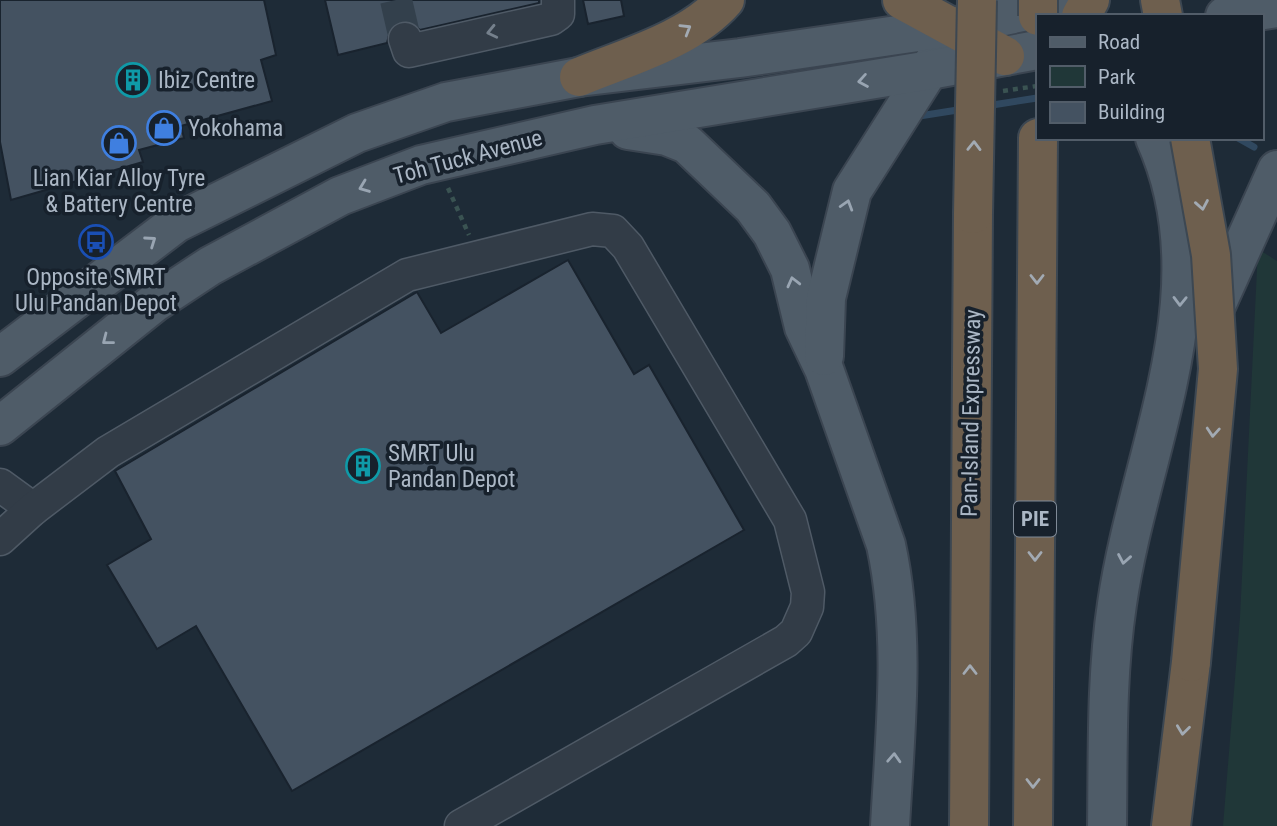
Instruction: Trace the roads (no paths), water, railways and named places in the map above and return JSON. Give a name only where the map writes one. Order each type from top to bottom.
[{"type":"highway","points":[[579,77],[671,38],[706,18],[725,0]]},
{"type":"highway","points":[[902,0],[1008,15],[1021,53]]},
{"type":"highway","name":"Pan-Island Expressway","points":[[969,826],[973,214],[1008,15]]},
{"type":"highway","name":"PIE","points":[[1033,826],[1038,140]]},
{"type":"highway","points":[[1171,826],[1191,662],[1218,369],[1211,255],[1190,140]]},
{"type":"highway","points":[[948,826],[969,738]]},
{"type":"main road","points":[[0,357],[176,223],[357,133],[446,102],[579,77],[740,58],[1008,15],[1079,0]]},
{"type":"main road","points":[[1238,14],[1277,8]]},
{"type":"main road","points":[[824,369],[826,298],[852,191],[930,70],[1008,15]]},
{"type":"main road","name":"Toh Tuck Avenue","points":[[0,426],[154,303],[272,230],[340,196],[421,165],[595,125],[1021,53]]},
{"type":"main road","points":[[595,125],[667,136],[687,144],[753,207],[772,233],[790,269],[804,327],[824,369],[844,434],[886,545],[896,596],[898,626],[891,826]]},
{"type":"main road","points":[[1107,826],[1109,680],[1116,606],[1127,544],[1157,436],[1180,312],[1181,245],[1168,168],[1156,140]]},
{"type":"main road","points":[[1157,436],[1277,170]]},
{"type":"lane","points":[[405,39],[409,51],[551,19],[558,14],[558,0]]},
{"type":"lane","points":[[0,539],[33,509],[108,452],[407,275],[592,229],[613,231],[786,513],[794,533],[808,592],[807,607],[796,632],[786,641],[461,826]]},
{"type":"lane","points":[[0,485],[33,509]]},
{"type":"waterway","points":[[986,106],[1036,98]]},
{"type":"waterway","points":[[913,117],[964,109]]},
{"type":"waterway","points":[[1242,140],[1254,147]]},
{"type":"tunnel","points":[[396,0],[405,39]]},
{"type":"place","name":"Ibiz Centre","points":[[133,80]]},
{"type":"place","name":"Yokohama","points":[[164,128]]},
{"type":"place","name":"Lian Kiar Alloy Tyre & Battery Centre","points":[[119,143]]},
{"type":"place","name":"Opposite SMRT Ulu Pandan Depot","points":[[96,242]]},
{"type":"place","name":"SMRT Ulu Pandan Depot","points":[[363,466]]}]
